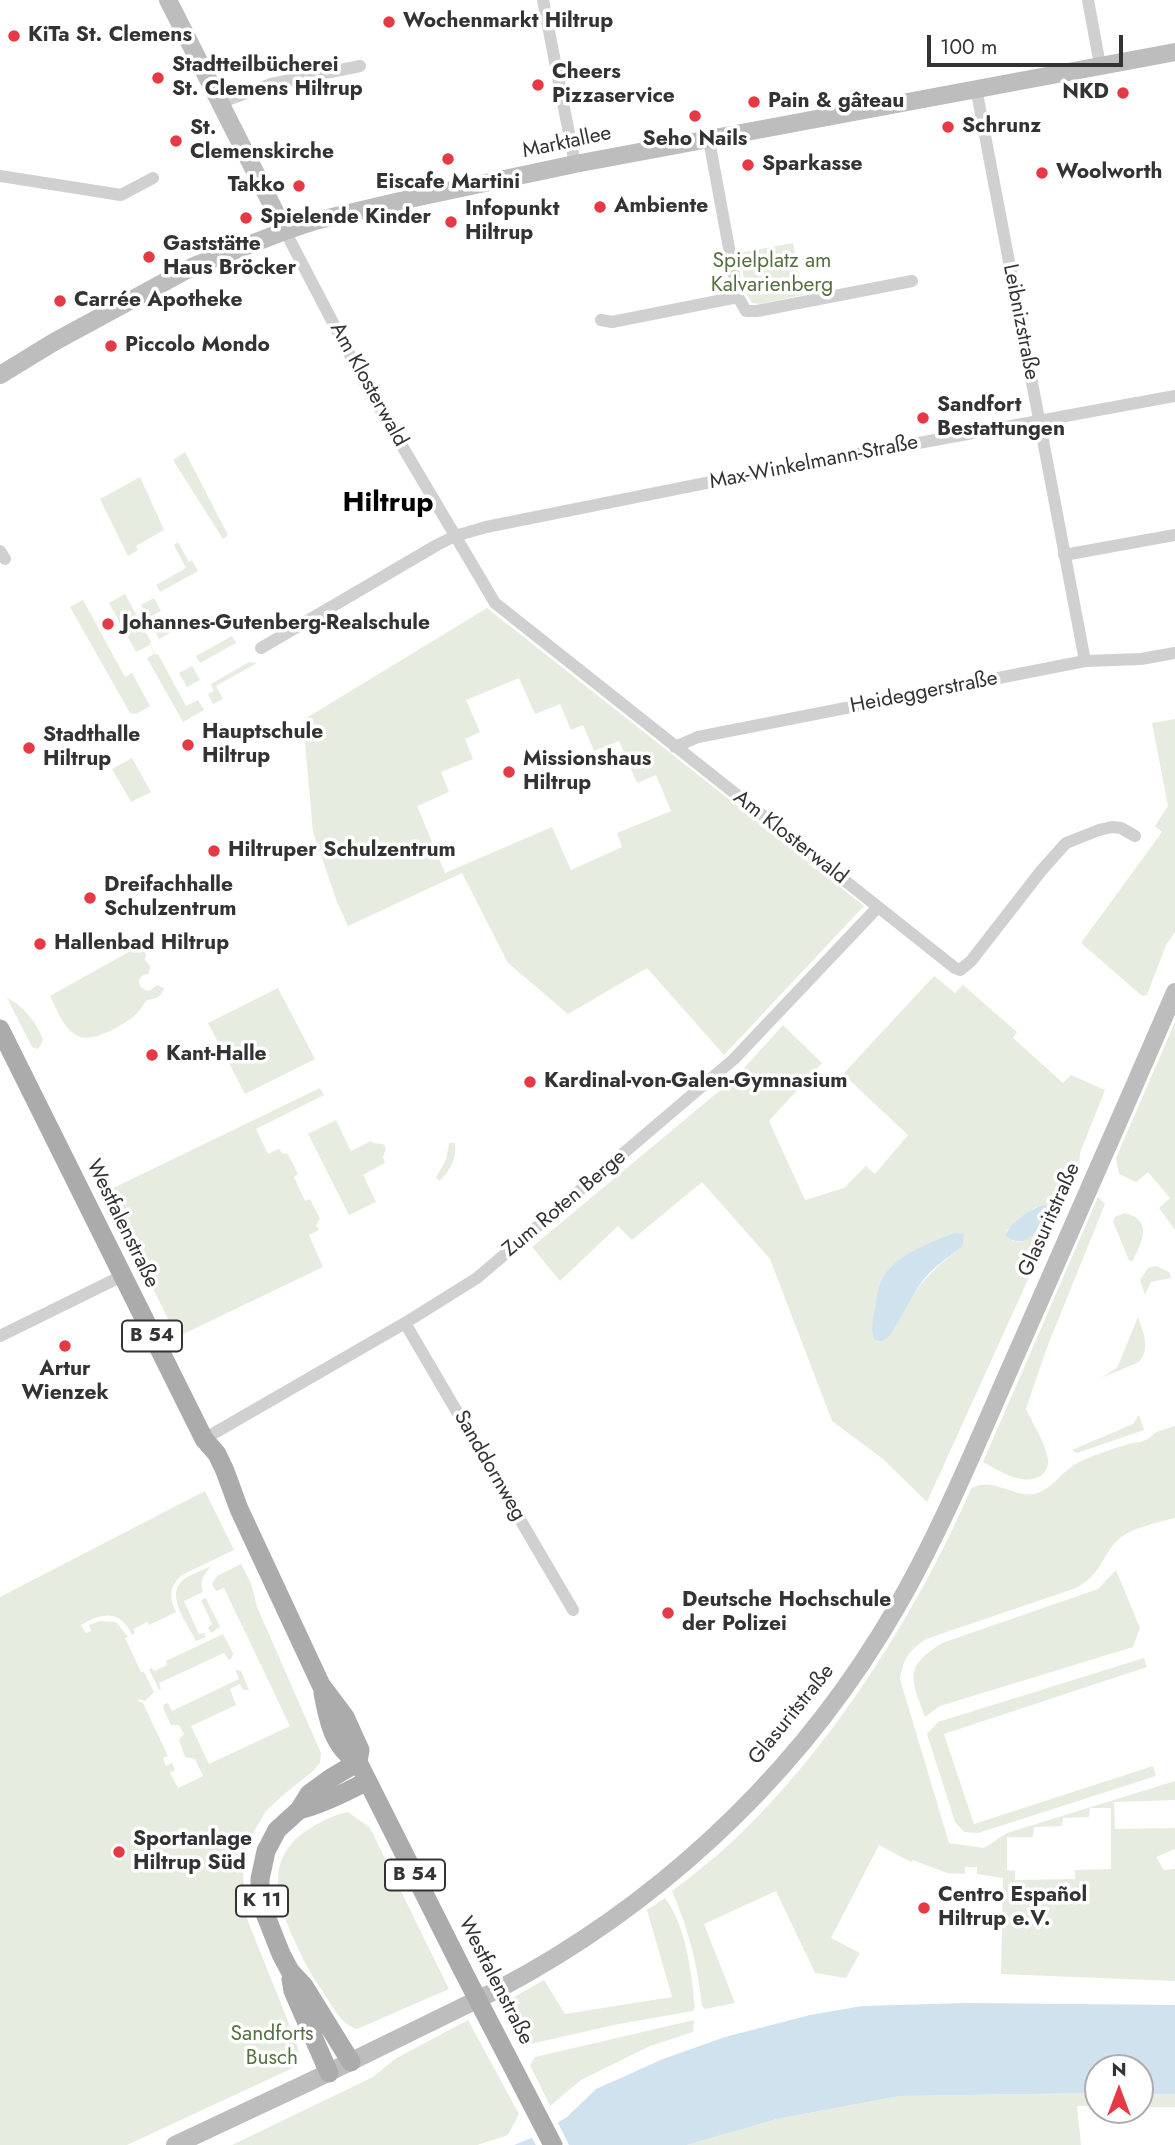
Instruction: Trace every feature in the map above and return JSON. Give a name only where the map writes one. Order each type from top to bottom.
[{"type":"main road","points":[[168,0],[285,231]]},
{"type":"main road","name":"Marktallee","points":[[0,375],[54,342],[187,270],[213,257],[285,231],[400,201],[575,164],[1175,52]]},
{"type":"main road","name":"Glasuritstraße","points":[[175,2145],[329,2073],[524,1975],[586,1937],[680,1866],[728,1823],[786,1762],[825,1714],[881,1634],[928,1548],[1175,992]]},
{"type":"main road","name":"Westfalenstraße","points":[[0,1029],[204,1440],[206,1458],[239,1509],[321,1685],[329,1723],[347,1755],[358,1762],[553,2145]]},
{"type":"main road","name":"K 11","points":[[329,2073],[293,1991],[290,1971],[266,1916],[260,1894],[260,1879],[262,1864],[277,1830],[299,1810],[309,1794],[358,1762]]},
{"type":"main road","name":"K 11","points":[[299,1810],[338,1796],[368,1781]]},
{"type":"main road","name":"K 11","points":[[290,1971],[304,1986],[351,2062]]},
{"type":"street","points":[[543,0],[575,164]]},
{"type":"street","points":[[1088,0],[1100,65]]},
{"type":"street","points":[[220,103],[271,83],[360,66]]},
{"type":"street","name":"Leibnizstraße","points":[[976,88],[1084,661]]},
{"type":"street","points":[[709,140],[738,297],[746,311],[912,281]]},
{"type":"street","points":[[0,176],[121,195],[153,178]]},
{"type":"street","name":"Am Klosterwald","points":[[285,231],[363,380],[495,603],[948,963],[960,970],[971,961],[1066,843],[1112,827],[1135,835]]},
{"type":"street","points":[[601,320],[612,322],[738,297]]},
{"type":"street","name":"Max-Winkelmann-Straße","points":[[455,536],[486,527],[766,471],[1175,396]]},
{"type":"street","points":[[1065,555],[1175,535]]},
{"type":"street","points":[[261,648],[455,536]]},
{"type":"street","name":"Heideggerstraße","points":[[675,747],[698,737],[1084,661],[1141,659],[1175,653]]},
{"type":"street","name":"Zum Roten Berge","points":[[204,1440],[477,1278],[742,1052],[878,907]]},
{"type":"street","points":[[0,1336],[122,1276]]},
{"type":"street","name":"Sanddornweg","points":[[405,1323],[573,1610]]},
{"type":"green space","name":"Spielplatz am Kalvarienberg","points":[[793,243],[803,295],[760,304],[752,303],[747,294],[739,253]]},
{"type":"green space","points":[[185,452],[228,535],[223,539],[173,460]]},
{"type":"green space","points":[[140,477],[164,530],[136,546],[138,550],[128,556],[100,499]]},
{"type":"green space","points":[[178,542],[189,562],[192,560],[198,571],[160,592],[156,585],[186,568],[174,545]]},
{"type":"green space","points":[[125,594],[155,654],[158,654],[186,706],[198,700],[204,710],[183,722],[147,658],[154,654],[150,645],[136,652],[109,603]]},
{"type":"green space","points":[[154,598],[161,611],[148,618],[141,605]]},
{"type":"green space","points":[[83,600],[125,677],[132,673],[150,706],[136,714],[130,713],[70,607]]},
{"type":"green space","points":[[487,608],[864,906],[724,1055],[647,968],[568,1014],[508,963],[462,873],[348,926],[313,832],[303,720]],"holes":[[[519,678],[535,714],[560,704],[571,730],[583,725],[594,751],[619,741],[637,783],[656,775],[671,811],[617,833],[622,847],[571,870],[552,827],[445,873],[417,806],[449,792],[441,772],[473,759],[465,739],[480,732],[466,700]]]},
{"type":"green space","points":[[165,618],[173,631],[159,639],[152,626]]},
{"type":"green space","points":[[232,636],[236,643],[200,663],[196,656]]},
{"type":"green space","points":[[249,662],[257,663],[216,686],[223,699],[213,704],[208,694],[214,691],[211,684]]},
{"type":"green space","points":[[192,666],[200,680],[187,687],[179,673]]},
{"type":"green space","points":[[1175,719],[1175,932],[1166,945],[1147,995],[1142,996],[1081,943],[1162,832],[1155,826],[1168,806],[1152,723]]},
{"type":"green space","points":[[132,758],[151,792],[131,802],[112,769]]},
{"type":"green space","points":[[141,945],[146,954],[145,960],[150,966],[149,974],[142,976],[140,985],[149,991],[157,985],[164,988],[162,994],[147,1000],[133,1017],[107,1032],[84,1038],[68,1029],[50,996]]},
{"type":"green space","points":[[934,976],[955,993],[963,985],[1017,1032],[1013,1038],[1063,1083],[1071,1075],[1105,1090],[1080,1153],[1079,1167],[927,1502],[883,1459],[832,1421],[770,1259],[702,1182],[632,1240],[618,1226],[560,1281],[532,1247],[736,1077],[783,1025],[822,1063],[769,1121],[805,1200],[844,1188],[866,1166],[875,1174],[908,1135],[843,1074]],"holes":[[[1037,1206],[1021,1242],[1005,1236],[1007,1230]],[[954,1233],[962,1247],[925,1280],[897,1322],[885,1275],[913,1251]]]},
{"type":"green space","points":[[278,988],[315,1059],[245,1094],[208,1023]]},
{"type":"green space","points":[[7,998],[23,1010],[38,1028],[43,1041],[38,1049],[32,1047]]},
{"type":"green space","points":[[1175,1022],[1175,1230],[1159,1208],[1170,1198],[1148,1172],[1136,1182],[1119,1174],[1116,1158]]},
{"type":"green space","points":[[320,1088],[324,1095],[256,1129],[268,1154],[279,1149],[288,1154],[298,1174],[294,1177],[305,1201],[310,1199],[320,1219],[316,1225],[319,1230],[309,1235],[323,1267],[177,1337],[105,1192]]},
{"type":"green space","points":[[336,1120],[351,1151],[371,1141],[383,1144],[386,1148],[383,1157],[385,1163],[363,1175],[376,1202],[349,1215],[308,1134]]},
{"type":"green space","points":[[449,1143],[455,1143],[454,1159],[439,1181],[436,1177],[446,1160]]},
{"type":"green space","points":[[1098,1197],[1105,1204],[1046,1350],[1026,1409],[1044,1446],[1048,1459],[1047,1467],[1043,1474],[1029,1480],[1012,1477],[983,1462]]},
{"type":"green space","points":[[1124,1213],[1133,1216],[1142,1226],[1142,1240],[1132,1262],[1113,1222],[1115,1217]]},
{"type":"green space","points":[[1156,1266],[1169,1272],[1171,1278],[1151,1282],[1145,1295],[1140,1280],[1148,1268]]},
{"type":"green space","points":[[1138,1317],[1145,1340],[1143,1357],[1139,1362],[1101,1378],[1117,1368]]},
{"type":"green space","points":[[1139,1415],[1144,1430],[1077,1453],[1072,1450],[1133,1424]]},
{"type":"green space","points":[[1175,1426],[1175,1518],[1124,1535],[1092,1576],[1076,1588],[926,1639],[908,1656],[900,1679],[949,1843],[984,1848],[1007,1833],[1175,1781],[1175,1800],[1114,1802],[1115,1829],[1175,1828],[1175,1849],[1156,1857],[1164,1870],[1175,1869],[1175,1981],[1001,1974],[1003,1878],[977,1874],[977,1867],[965,1867],[965,1874],[947,1873],[913,1860],[911,1862],[879,1845],[831,1938],[860,1953],[846,1978],[815,1973],[776,1891],[704,1924],[735,2003],[705,2009],[702,2006],[692,1947],[672,1891],[722,1851],[760,1814],[832,1729],[865,1682],[924,1586],[971,1489],[986,1484],[1018,1493],[1034,1494],[1045,1489],[1080,1462],[1097,1454],[1141,1442],[1156,1432]],"holes":[[[1090,1808],[1111,1808],[1111,1869],[1075,1870],[1075,1879],[1015,1880],[1015,1871],[1007,1870],[1007,1837],[1033,1837],[1034,1827],[1062,1826],[1063,1818],[1089,1817]]]},
{"type":"green space","name":"Sportanlage Hiltrup Süd","points":[[205,1491],[234,1550],[182,1575],[172,1592],[176,1612],[149,1625],[147,1622],[133,1629],[135,1633],[132,1635],[116,1617],[104,1616],[81,1625],[86,1633],[91,1631],[89,1625],[100,1621],[116,1622],[128,1637],[125,1638],[141,1672],[144,1672],[154,1692],[145,1701],[138,1701],[143,1703],[168,1756],[163,1758],[166,1766],[172,1763],[175,1770],[170,1773],[178,1788],[203,1776],[195,1759],[185,1757],[179,1740],[184,1734],[179,1725],[171,1725],[163,1708],[164,1704],[168,1703],[172,1711],[239,1679],[235,1670],[241,1671],[249,1690],[243,1690],[240,1684],[230,1689],[236,1705],[191,1726],[209,1764],[290,1726],[224,1588],[216,1591],[212,1584],[217,1576],[241,1564],[251,1583],[257,1607],[321,1753],[320,1763],[313,1771],[266,1811],[253,1833],[243,1870],[245,1914],[300,2056],[295,2067],[127,2145],[0,2145],[0,1597]]},
{"type":"green space","points":[[211,1566],[202,1581],[203,1592],[184,1601],[199,1634],[204,1633],[206,1637],[196,1641],[177,1603],[177,1587],[185,1579]]},
{"type":"green space","points":[[1116,1570],[1140,1628],[1133,1647],[940,1706],[925,1717],[916,1692],[914,1674],[921,1659],[929,1652],[942,1643],[1098,1589]]},
{"type":"green space","points":[[206,1598],[220,1627],[211,1633],[208,1628],[212,1624],[201,1600]]},
{"type":"green space","points":[[223,1634],[233,1653],[232,1658],[229,1660],[224,1653],[159,1683],[159,1690],[149,1669],[154,1671],[167,1665],[166,1661]]},
{"type":"green space","points":[[1144,1658],[1147,1667],[944,1734],[974,1824],[1153,1766],[1156,1776],[978,1833],[964,1832],[955,1822],[927,1734],[938,1722]]},
{"type":"green space","points":[[348,1812],[370,1828],[449,1989],[357,2029],[336,2013],[309,1970],[285,1918],[278,1876],[286,1851],[296,1839],[323,1821]]},
{"type":"green space","points":[[665,1898],[678,1923],[687,1951],[695,2008],[693,2011],[530,2044],[522,2041],[502,2004],[544,1980],[565,2014],[672,1997],[647,1910]]},
{"type":"green space","points":[[468,2020],[519,2114],[508,2135],[477,2145],[232,2145],[373,2077],[395,2059]]},
{"type":"green space","points":[[694,2020],[693,2032],[650,2046],[581,2080],[550,2106],[530,2065],[535,2057]]},
{"type":"green space","points":[[1084,2093],[1084,2106],[1077,2106],[1081,2145],[687,2145],[777,2119],[900,2096]]},
{"type":"green space","points":[[1154,2094],[1175,2094],[1175,2107],[1154,2107]]},
{"type":"water","points":[[1044,1205],[1049,1207],[1049,1212],[1026,1240],[1013,1240],[1005,1236],[1021,1217]]},
{"type":"water","points":[[954,1233],[964,1234],[962,1247],[925,1278],[889,1336],[883,1341],[875,1340],[873,1320],[884,1276],[906,1255]]},
{"type":"water","points":[[967,2003],[1175,2005],[1175,2094],[1154,2094],[1154,2054],[1084,2054],[1084,2093],[900,2096],[777,2119],[687,2145],[514,2145],[534,2137],[567,2117],[596,2089],[663,2059],[725,2037],[810,2015],[862,2006]]},
{"type":"pier","points":[[556,2119],[569,2145],[536,2145],[530,2134]]},
{"type":"place","name":"Wochenmarkt Hiltrup","points":[[389,22]]},
{"type":"place","name":"KiTa St. Clemens","points":[[14,36]]},
{"type":"place","name":"Stadtteilbücherei St. Clemens Hiltrup","points":[[158,78]]},
{"type":"place","name":"Cheers Pizzaservice","points":[[538,85]]},
{"type":"place","name":"NKD","points":[[1123,93]]},
{"type":"place","name":"Pain & gâteau","points":[[754,102]]},
{"type":"place","name":"Seho Nails","points":[[695,116]]},
{"type":"place","name":"Schrunz","points":[[948,127]]},
{"type":"place","name":"St. Clemenskirche","points":[[176,141]]},
{"type":"place","name":"Eiscafe Martini","points":[[448,159]]},
{"type":"place","name":"Sparkasse","points":[[748,165]]},
{"type":"place","name":"Woolworth","points":[[1042,173]]},
{"type":"place","name":"Takko","points":[[299,186]]},
{"type":"place","name":"Ambiente","points":[[600,207]]},
{"type":"place","name":"Spielende Kinder","points":[[246,218]]},
{"type":"place","name":"Infopunkt Hiltrup","points":[[451,222]]},
{"type":"place","name":"Gaststätte Haus Bröcker","points":[[149,257]]},
{"type":"place","name":"Carrée Apotheke","points":[[60,301]]},
{"type":"place","name":"Piccolo Mondo","points":[[111,346]]},
{"type":"place","name":"Sandfort Bestattungen","points":[[923,418]]},
{"type":"place","name":"Johannes-Gutenberg-Realschule","points":[[108,624]]},
{"type":"place","name":"Hauptschule Hiltrup","points":[[188,745]]},
{"type":"place","name":"Stadthalle Hiltrup","points":[[29,748]]},
{"type":"place","name":"Missionshaus Hiltrup","points":[[509,772]]},
{"type":"place","name":"Hiltruper Schulzentrum","points":[[214,851]]},
{"type":"place","name":"Dreifachhalle Schulzentrum","points":[[90,898]]},
{"type":"place","name":"Hallenbad Hiltrup","points":[[40,944]]},
{"type":"place","name":"Kant-Halle","points":[[152,1055]]},
{"type":"place","name":"Kardinal-von-Galen-Gymnasium","points":[[530,1082]]},
{"type":"place","name":"Artur Wienzek","points":[[65,1346]]},
{"type":"place","name":"Deutsche Hochschule der Polizei","points":[[668,1613]]},
{"type":"place","name":"Sportanlage Hiltrup Süd","points":[[119,1852]]},
{"type":"place","name":"Centro Español Hiltrup e.V.","points":[[924,1908]]},
{"type":"district","name":"Hiltrup","points":[[388,504]]},
{"type":"park label","name":"Sandforts Busch","points":[[272,2047]]}]
